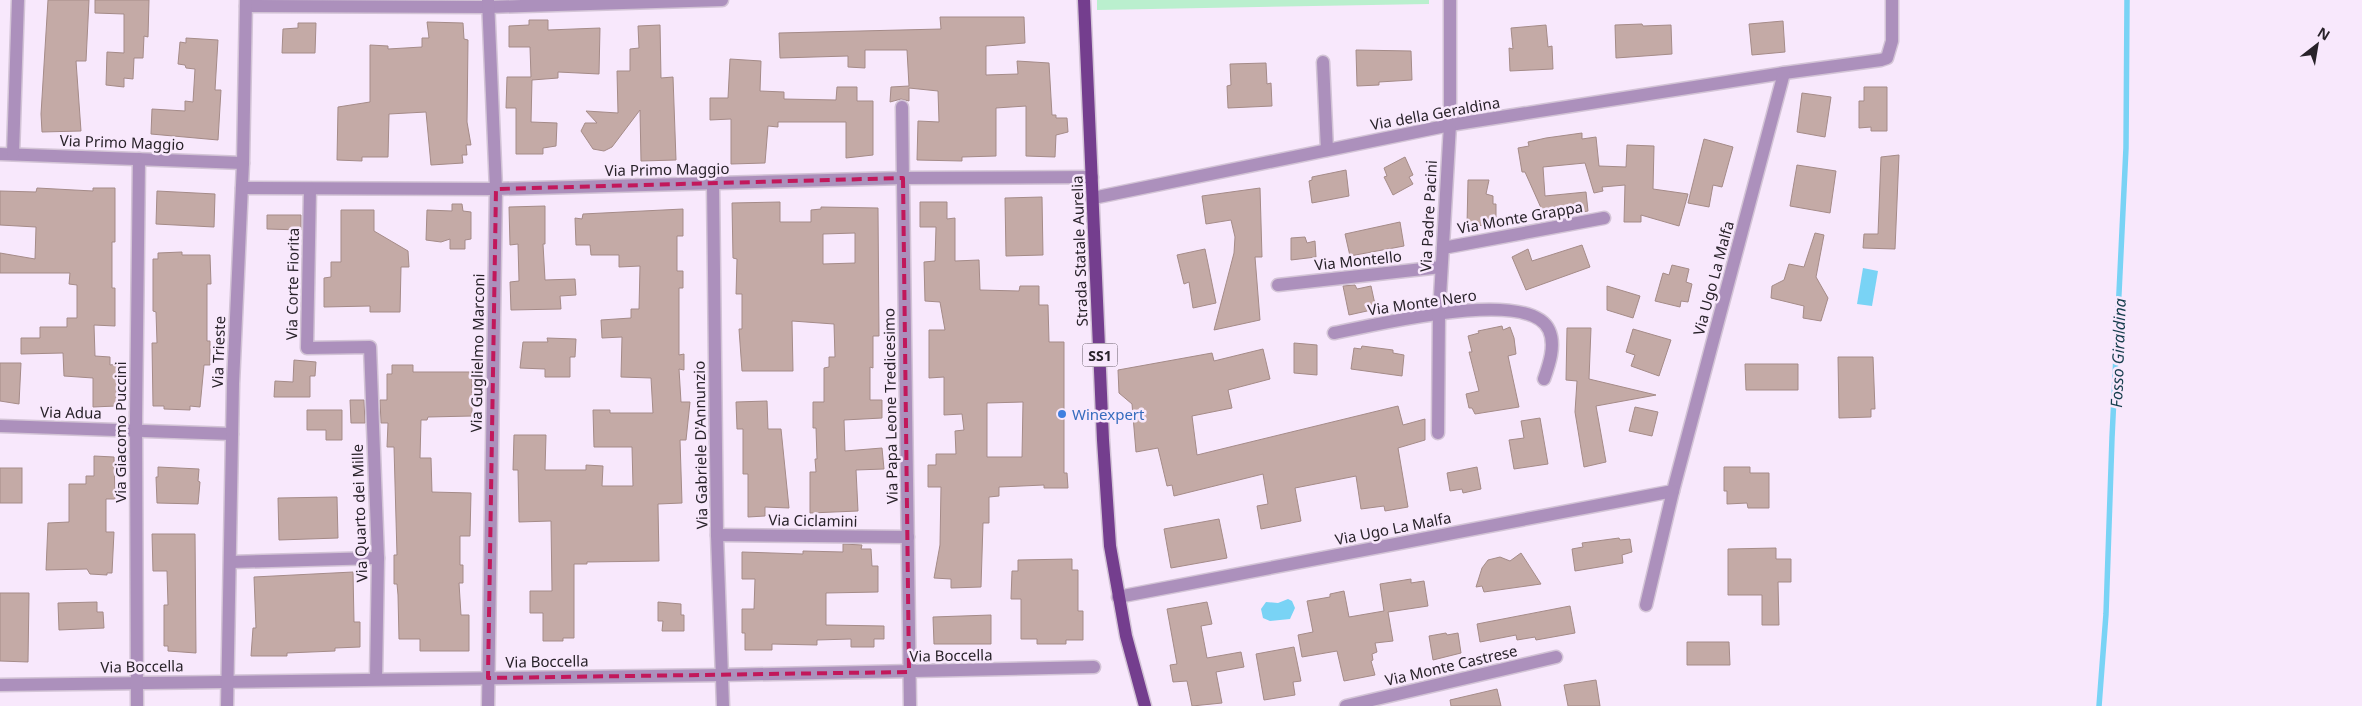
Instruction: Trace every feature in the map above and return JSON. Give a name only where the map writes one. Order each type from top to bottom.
[{"type":"main road","name":"Strada Statale Aurelia","points":[[1084,0],[1103,440],[1110,546],[1118,597],[1145,706]]},
{"type":"street","points":[[6,154],[18,0]]},
{"type":"street","points":[[246,3],[488,3],[722,0]]},
{"type":"street","points":[[1450,0],[1457,0]]},
{"type":"street","name":"Via Padre Pacini","points":[[1438,433],[1439,314],[1450,125],[1450,0]]},
{"type":"street","name":"Via della Geraldina","points":[[1094,198],[1450,125],[1784,73],[1875,61],[1887,58],[1892,42],[1892,0]]},
{"type":"street","name":"Via Trieste","points":[[227,706],[232,434],[243,163],[246,3]]},
{"type":"street","name":"Via Guglielmo Marconi","points":[[488,3],[496,189],[488,706]]},
{"type":"street","points":[[1323,62],[1327,150]]},
{"type":"street","name":"Via Ugo La Malfa","points":[[1646,604],[1673,491],[1784,73]]},
{"type":"street","name":"Via Papa Leone Tredicesimo","points":[[902,106],[910,706]]},
{"type":"street","name":"Via Primo Maggio","points":[[6,154],[243,163]]},
{"type":"street","name":"Via Giacomo Puccini","points":[[137,706],[136,430],[140,159]]},
{"type":"street","name":"Via Primo Maggio","points":[[242,188],[496,189],[903,178],[1092,177]]},
{"type":"street","name":"Via Gabriele D'Annunzio","points":[[713,184],[718,536],[723,675],[722,706]]},
{"type":"street","name":"Via Corte Fiorita","points":[[310,188],[308,348],[370,347]]},
{"type":"street","name":"Via Monte Grappa","points":[[1443,248],[1604,218]]},
{"type":"street","name":"Via Montello","points":[[1278,285],[1441,267]]},
{"type":"street","name":"Via Monte Nero","points":[[1334,333],[1439,314],[1496,309],[1518,310],[1537,317],[1548,329],[1551,338],[1549,366],[1544,379]]},
{"type":"street","name":"Via Quarto dei Mille","points":[[370,347],[378,558],[376,679]]},
{"type":"street","name":"Via Adua","points":[[0,426],[232,434]]},
{"type":"street","name":"Via Ugo La Malfa","points":[[1118,597],[1673,491]]},
{"type":"street","name":"Via Ciclamini","points":[[718,536],[908,537]]},
{"type":"street","points":[[231,562],[378,558]]},
{"type":"street","name":"Via Monte Castrese","points":[[1351,705],[1556,657]]},
{"type":"street","name":"Via Boccella","points":[[0,685],[909,672],[1094,667]]},
{"type":"highlighted area","points":[[903,178],[909,672],[488,678],[496,189]]},
{"type":"green space","points":[[1097,0],[1429,0],[1429,4],[1097,10]]},
{"type":"water","points":[[1863,268],[1878,271],[1872,306],[1857,304]]},
{"type":"water","points":[[1288,599],[1292,601],[1295,608],[1290,619],[1270,621],[1263,618],[1261,609],[1266,602],[1278,603]]},
{"type":"building","points":[[48,0],[89,0],[86,61],[76,61],[81,131],[42,132],[41,114]]},
{"type":"building","points":[[95,0],[149,0],[148,37],[144,36],[143,58],[134,58],[133,79],[124,78],[124,87],[106,85],[107,52],[124,53],[124,14],[95,13]]},
{"type":"building","points":[[940,17],[1024,17],[1025,43],[986,46],[986,75],[1018,74],[1017,61],[1049,63],[1052,115],[1056,115],[1056,118],[1067,118],[1068,132],[1056,135],[1055,157],[1026,156],[1026,106],[996,108],[996,156],[962,157],[962,161],[917,160],[918,121],[939,122],[938,91],[909,88],[909,101],[901,99],[890,102],[891,87],[909,86],[907,50],[865,50],[865,68],[848,67],[848,56],[780,58],[779,33],[941,29]]},
{"type":"building","points":[[529,20],[548,20],[548,30],[600,28],[599,74],[558,72],[558,78],[532,80],[531,122],[557,123],[556,146],[543,148],[543,154],[516,154],[516,108],[506,108],[507,77],[531,77],[530,47],[509,47],[509,26],[529,25]]},
{"type":"building","points":[[1783,21],[1785,52],[1752,55],[1749,24]]},
{"type":"building","points":[[427,22],[463,23],[464,39],[468,40],[467,122],[471,145],[466,145],[467,155],[462,155],[463,163],[431,165],[426,112],[389,114],[388,157],[362,157],[362,161],[337,160],[338,107],[370,102],[370,45],[388,46],[388,49],[422,47],[422,38],[429,38]]},
{"type":"building","points":[[298,23],[316,23],[315,53],[282,53],[283,29],[298,28]]},
{"type":"building","points":[[1642,24],[1643,26],[1671,25],[1672,54],[1616,58],[1615,25]]},
{"type":"building","points":[[660,25],[661,78],[673,77],[676,160],[641,161],[640,110],[612,147],[604,151],[593,149],[581,131],[585,123],[597,123],[586,111],[618,113],[617,71],[630,71],[630,49],[639,48],[638,26]]},
{"type":"building","points":[[1546,25],[1548,47],[1552,46],[1553,69],[1510,71],[1509,48],[1513,49],[1511,28]]},
{"type":"building","points":[[186,38],[218,40],[215,90],[221,90],[218,140],[151,134],[152,109],[185,111],[185,101],[193,102],[195,69],[186,68],[185,65],[178,64],[180,42],[186,43]]},
{"type":"building","points":[[1356,50],[1411,51],[1412,80],[1379,82],[1379,85],[1357,86]]},
{"type":"building","points":[[730,59],[761,61],[760,91],[784,92],[784,99],[836,100],[837,87],[857,87],[857,101],[873,101],[873,155],[846,158],[846,122],[778,122],[778,127],[768,126],[765,163],[731,164],[731,119],[710,120],[710,98],[728,98]]},
{"type":"building","points":[[1266,63],[1267,84],[1271,83],[1272,106],[1228,108],[1227,86],[1231,85],[1230,64]]},
{"type":"building","points":[[1864,87],[1887,87],[1887,131],[1871,131],[1871,127],[1859,128],[1859,101],[1864,101]]},
{"type":"building","points":[[1802,93],[1831,97],[1825,137],[1797,132]]},
{"type":"building","points":[[1582,133],[1582,139],[1596,137],[1599,166],[1626,167],[1627,145],[1654,146],[1653,189],[1688,194],[1679,226],[1641,215],[1641,222],[1624,222],[1625,185],[1602,187],[1603,191],[1594,193],[1585,163],[1543,167],[1545,196],[1586,192],[1588,211],[1546,219],[1525,172],[1522,172],[1518,148],[1529,146],[1528,142]]},
{"type":"building","points":[[1704,139],[1733,147],[1722,187],[1713,185],[1709,207],[1688,203]]},
{"type":"building","points":[[1899,155],[1895,249],[1863,248],[1864,234],[1878,234],[1881,157]]},
{"type":"building","points":[[1405,157],[1413,175],[1409,177],[1413,184],[1393,195],[1384,177],[1387,176],[1384,168]]},
{"type":"building","points":[[1797,165],[1836,171],[1830,213],[1790,206]]},
{"type":"building","points":[[1346,170],[1349,196],[1312,203],[1309,181],[1312,180],[1312,177]]},
{"type":"building","points":[[1468,180],[1489,180],[1486,194],[1493,196],[1493,204],[1496,204],[1496,226],[1467,225]]},
{"type":"building","points":[[37,188],[93,191],[93,188],[115,188],[115,242],[112,242],[112,288],[115,288],[115,326],[94,325],[95,356],[110,357],[110,365],[117,364],[116,406],[93,407],[93,378],[64,376],[63,353],[21,354],[21,338],[40,338],[40,327],[67,327],[67,318],[77,318],[77,285],[69,284],[70,273],[0,273],[0,253],[35,259],[36,227],[0,225],[0,191],[36,192]]},
{"type":"building","points":[[1260,188],[1262,257],[1255,257],[1260,320],[1214,330],[1234,253],[1235,237],[1231,220],[1206,224],[1202,196]]},
{"type":"building","points":[[157,191],[215,194],[214,227],[156,224]]},
{"type":"building","points":[[1042,197],[1043,255],[1006,256],[1005,198]]},
{"type":"building","points":[[780,202],[780,222],[811,222],[811,210],[821,209],[821,207],[878,208],[879,336],[873,336],[873,368],[870,367],[870,400],[882,400],[882,418],[844,420],[845,451],[882,448],[884,469],[856,470],[858,511],[810,513],[810,472],[816,472],[815,459],[817,459],[816,428],[813,428],[813,402],[824,402],[824,368],[829,367],[829,357],[835,357],[834,324],[792,321],[793,371],[742,371],[739,329],[742,329],[742,294],[736,294],[737,259],[733,258],[732,203]],"holes":[[[855,233],[855,263],[823,264],[823,234]]]},
{"type":"building","points":[[920,202],[947,202],[947,219],[955,218],[955,261],[979,260],[980,290],[1019,291],[1020,286],[1039,286],[1039,305],[1048,305],[1049,342],[1064,342],[1064,473],[1067,473],[1068,488],[1044,488],[1044,485],[999,487],[999,496],[989,497],[989,523],[983,523],[981,587],[951,588],[951,579],[934,578],[940,545],[941,487],[928,487],[928,465],[936,465],[936,454],[956,454],[955,431],[964,430],[962,414],[944,415],[944,377],[929,378],[929,330],[945,330],[940,302],[925,301],[924,262],[935,261],[936,227],[920,227]],"holes":[[[1023,402],[1022,457],[987,457],[987,403]]]},
{"type":"building","points":[[452,204],[462,204],[463,211],[471,212],[471,239],[465,240],[465,249],[450,249],[450,239],[441,242],[426,240],[427,210],[452,211]]},
{"type":"building","points":[[545,206],[545,244],[543,244],[545,280],[575,279],[576,295],[560,296],[561,309],[511,310],[510,282],[519,281],[518,244],[510,245],[509,207]]},
{"type":"building","points":[[683,209],[683,236],[677,236],[677,271],[683,271],[683,288],[679,288],[679,355],[684,354],[684,370],[679,369],[681,402],[690,402],[686,440],[680,440],[682,503],[658,504],[659,561],[587,562],[587,564],[574,564],[574,638],[563,638],[563,641],[543,641],[543,613],[530,613],[530,591],[552,591],[551,521],[519,522],[518,470],[513,470],[514,435],[546,435],[545,470],[586,470],[586,465],[603,466],[602,486],[633,486],[632,447],[594,447],[593,410],[610,410],[610,413],[653,413],[651,378],[621,377],[622,337],[602,338],[601,320],[631,318],[631,309],[639,309],[640,266],[619,267],[619,255],[591,255],[590,245],[576,245],[575,218],[582,219],[583,214]]},
{"type":"building","points":[[341,210],[374,210],[374,231],[408,251],[409,267],[401,267],[400,312],[370,312],[370,306],[324,307],[324,278],[331,277],[331,262],[341,262]]},
{"type":"building","points":[[267,215],[301,215],[301,230],[267,229]]},
{"type":"building","points":[[1400,222],[1404,246],[1350,256],[1345,234]]},
{"type":"building","points":[[1815,233],[1824,235],[1816,277],[1828,298],[1821,321],[1803,318],[1804,306],[1771,298],[1772,286],[1784,280],[1789,264],[1804,267]]},
{"type":"building","points":[[1305,237],[1307,243],[1315,241],[1316,257],[1291,260],[1291,238]]},
{"type":"building","points":[[1582,245],[1590,267],[1526,290],[1512,257],[1528,249],[1532,261]]},
{"type":"building","points":[[1205,249],[1216,303],[1193,308],[1189,282],[1184,284],[1177,255]]},
{"type":"building","points":[[182,252],[182,255],[210,255],[211,284],[207,284],[207,341],[210,341],[210,365],[204,365],[200,407],[190,406],[190,410],[164,409],[164,406],[153,406],[152,343],[157,343],[156,312],[153,311],[153,259],[158,259],[158,253]]},
{"type":"building","points":[[1672,265],[1689,269],[1686,282],[1692,284],[1688,302],[1681,301],[1680,307],[1655,301],[1663,273],[1669,275]]},
{"type":"building","points":[[1355,285],[1357,289],[1371,286],[1376,309],[1349,315],[1343,286]]},
{"type":"building","points":[[1607,286],[1640,296],[1633,318],[1607,310]]},
{"type":"building","points":[[1502,326],[1503,330],[1510,327],[1514,338],[1516,354],[1508,356],[1519,407],[1475,414],[1472,408],[1469,408],[1466,394],[1479,391],[1469,352],[1472,352],[1468,336],[1479,333],[1478,331]]},
{"type":"building","points":[[1567,328],[1591,328],[1589,379],[1656,395],[1596,406],[1606,462],[1584,467],[1575,412],[1577,381],[1566,380]]},
{"type":"building","points":[[1633,329],[1671,340],[1659,376],[1631,366],[1635,355],[1626,352]]},
{"type":"building","points":[[547,338],[576,339],[575,357],[570,357],[570,377],[545,377],[545,369],[520,368],[523,342],[548,342]]},
{"type":"building","points":[[1294,343],[1317,345],[1317,375],[1294,373]]},
{"type":"building","points":[[1362,346],[1393,350],[1393,353],[1404,355],[1402,376],[1351,369],[1354,348],[1361,349]]},
{"type":"building","points":[[1263,349],[1270,379],[1228,390],[1232,408],[1192,416],[1197,455],[1398,406],[1403,425],[1425,419],[1425,440],[1398,448],[1408,507],[1385,511],[1384,506],[1361,509],[1356,476],[1295,488],[1301,521],[1261,529],[1257,506],[1268,504],[1263,474],[1174,496],[1172,485],[1167,486],[1158,448],[1136,452],[1132,404],[1119,393],[1118,370],[1212,353],[1214,361]]},
{"type":"building","points":[[1838,357],[1873,357],[1875,409],[1871,409],[1871,417],[1839,418]]},
{"type":"building","points":[[294,360],[316,362],[315,376],[310,376],[310,397],[274,397],[275,381],[293,382]]},
{"type":"building","points":[[0,363],[21,363],[19,404],[0,401]]},
{"type":"building","points":[[1745,364],[1798,364],[1798,390],[1746,390]]},
{"type":"building","points":[[392,365],[413,365],[413,372],[472,372],[472,416],[428,417],[427,420],[421,420],[420,458],[431,458],[432,492],[471,493],[470,536],[460,536],[460,565],[463,565],[463,583],[459,583],[461,615],[469,615],[469,651],[420,651],[420,639],[399,639],[397,584],[394,584],[394,555],[397,555],[394,447],[387,447],[388,423],[381,423],[380,400],[387,400],[387,374],[392,374]]},
{"type":"building","points":[[350,400],[364,400],[365,423],[351,423]]},
{"type":"building","points":[[767,401],[768,429],[781,429],[789,508],[765,507],[765,516],[748,517],[748,474],[743,474],[743,429],[737,429],[736,402]]},
{"type":"building","points":[[1635,407],[1658,412],[1652,436],[1629,431]]},
{"type":"building","points":[[307,410],[342,410],[342,440],[326,440],[326,430],[307,430]]},
{"type":"building","points":[[1540,418],[1548,464],[1514,469],[1509,440],[1524,438],[1521,421]]},
{"type":"building","points":[[94,456],[114,457],[115,499],[106,499],[106,532],[114,532],[112,573],[107,573],[107,575],[90,574],[87,569],[46,570],[48,523],[69,522],[69,484],[86,484],[86,476],[94,476]]},
{"type":"building","points":[[158,467],[199,469],[198,504],[157,503],[156,477],[158,477]]},
{"type":"building","points":[[1477,467],[1481,489],[1463,493],[1462,489],[1450,491],[1447,473]]},
{"type":"building","points":[[1724,467],[1750,467],[1750,473],[1769,473],[1769,508],[1748,508],[1747,503],[1727,504],[1727,491],[1724,491]]},
{"type":"building","points":[[0,468],[22,468],[22,503],[0,503]]},
{"type":"building","points":[[337,497],[338,538],[279,540],[278,498]]},
{"type":"building","points":[[1219,519],[1227,558],[1171,568],[1164,529]]},
{"type":"building","points":[[152,534],[195,534],[196,653],[168,651],[168,646],[164,646],[164,605],[168,605],[167,571],[153,571]]},
{"type":"building","points":[[1619,538],[1620,540],[1630,539],[1632,552],[1622,555],[1623,563],[1575,571],[1572,549],[1583,547],[1582,543]]},
{"type":"building","points":[[843,544],[862,545],[861,549],[871,549],[872,566],[878,566],[878,592],[826,593],[826,625],[884,626],[884,639],[874,639],[874,647],[851,647],[851,639],[817,640],[817,645],[772,644],[772,650],[745,650],[745,633],[742,633],[742,609],[754,609],[755,579],[742,579],[742,552],[803,554],[803,551],[843,552]]},
{"type":"building","points":[[1776,548],[1776,559],[1791,559],[1791,582],[1778,582],[1779,625],[1762,625],[1762,595],[1728,595],[1728,549]]},
{"type":"building","points":[[1521,553],[1541,584],[1484,592],[1482,586],[1476,587],[1482,568],[1488,560],[1500,557],[1510,561]]},
{"type":"building","points":[[1072,559],[1072,570],[1078,570],[1078,611],[1083,611],[1083,640],[1066,640],[1066,644],[1037,644],[1037,639],[1021,639],[1021,599],[1011,599],[1012,571],[1018,571],[1018,560]]},
{"type":"building","points":[[353,572],[354,622],[360,622],[360,647],[335,648],[335,651],[287,653],[287,656],[251,656],[253,628],[256,628],[254,577]]},
{"type":"building","points":[[1411,579],[1411,583],[1424,581],[1428,606],[1388,612],[1393,641],[1375,643],[1377,652],[1372,654],[1373,660],[1371,661],[1375,675],[1344,681],[1337,651],[1302,657],[1298,635],[1313,632],[1307,601],[1330,597],[1330,594],[1344,591],[1349,617],[1384,611],[1380,584]]},
{"type":"building","points":[[0,593],[29,593],[28,662],[0,661]]},
{"type":"building","points":[[97,602],[97,612],[103,612],[104,628],[59,630],[58,603]]},
{"type":"building","points":[[658,602],[681,604],[681,615],[684,615],[684,631],[662,631],[663,621],[658,621]]},
{"type":"building","points":[[1207,602],[1212,624],[1201,626],[1207,658],[1241,652],[1244,667],[1216,672],[1222,703],[1192,706],[1187,681],[1173,682],[1170,665],[1177,664],[1167,609]]},
{"type":"building","points":[[1570,606],[1575,633],[1536,640],[1535,637],[1517,640],[1516,635],[1480,642],[1477,624]]},
{"type":"building","points":[[991,615],[991,644],[934,644],[933,617]]},
{"type":"building","points":[[1446,633],[1447,635],[1458,633],[1461,653],[1433,660],[1429,636]]},
{"type":"building","points":[[1687,642],[1729,642],[1730,665],[1687,665]]},
{"type":"building","points":[[1294,647],[1301,681],[1293,682],[1295,695],[1264,700],[1256,654]]},
{"type":"building","points":[[1596,680],[1600,706],[1568,706],[1564,685]]},
{"type":"building","points":[[1497,689],[1501,706],[1451,706],[1450,700]]},
{"type":"waterway","name":"Fosso Giraldina","points":[[2099,706],[2106,614],[2112,438],[2126,148],[2127,0]]},
{"type":"place","name":"Winexpert","points":[[1062,414]]}]
